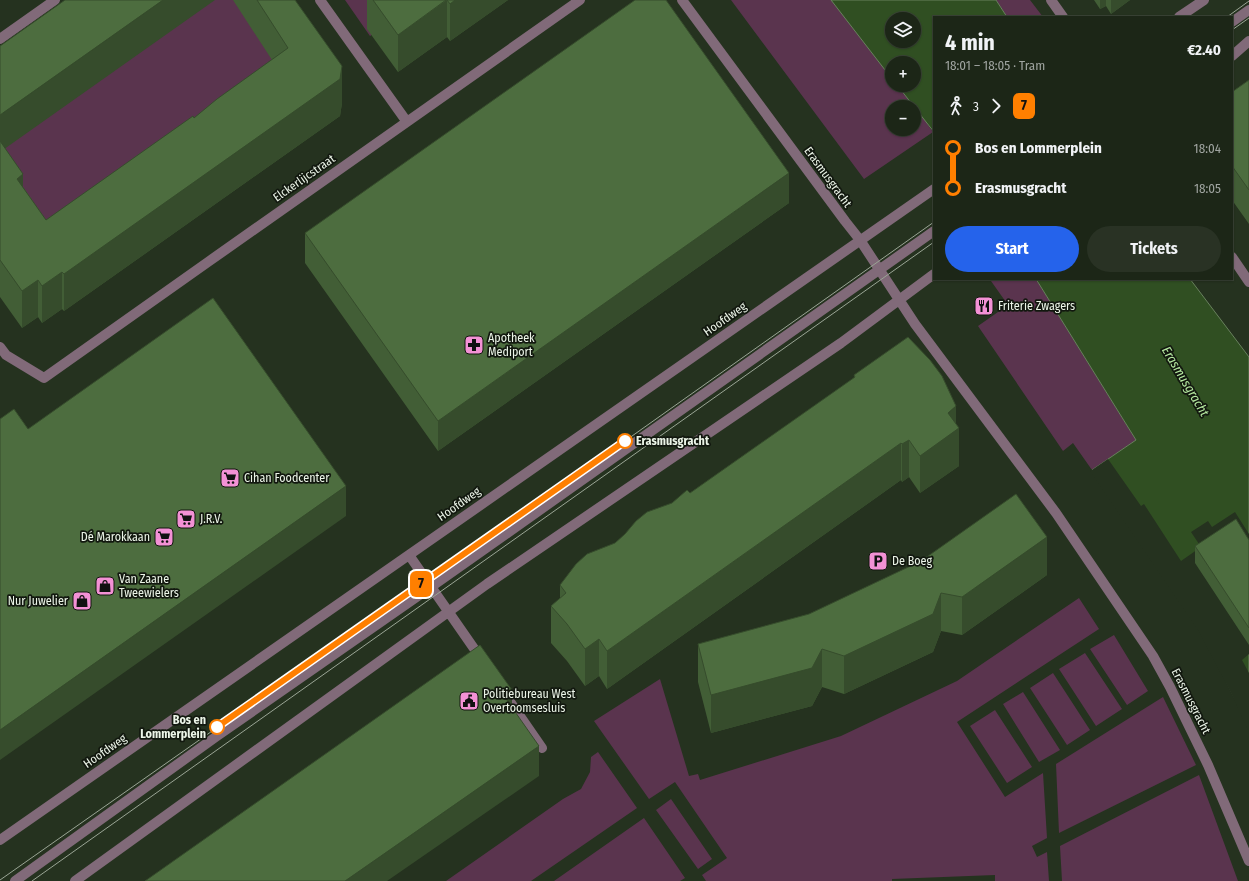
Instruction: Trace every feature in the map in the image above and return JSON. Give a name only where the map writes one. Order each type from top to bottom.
[{"type":"street","points":[[0,39],[55,0]]},
{"type":"street","points":[[320,0],[407,122]]},
{"type":"street","name":"Elckerlijcstraat","points":[[0,347],[6,355],[44,378],[580,0]]},
{"type":"street","name":"Erasmusgracht","points":[[682,0],[860,240],[915,324],[1056,513],[1153,656],[1170,687],[1208,765],[1249,861]]},
{"type":"street","points":[[1051,0],[1062,16]]},
{"type":"street","points":[[1180,16],[1204,0]]},
{"type":"street","points":[[1233,21],[1249,10]]},
{"type":"street","points":[[1233,55],[1249,41]]},
{"type":"street","name":"Hoofdweg","points":[[0,840],[933,190]]},
{"type":"street","points":[[15,881],[217,736],[431,587],[933,232]]},
{"type":"street","points":[[1233,258],[1249,282]]},
{"type":"street","points":[[75,881],[493,580],[835,347],[933,275]]},
{"type":"street","points":[[409,554],[488,669]]},
{"type":"street","points":[[497,682],[542,748]]},
{"type":"shaded area","points":[[210,0],[272,0],[316,67],[21,275],[0,145]]},
{"type":"shaded area","points":[[345,0],[421,0],[370,36]]},
{"type":"shaded area","points":[[731,0],[850,0],[887,56],[885,56],[885,92],[916,92],[919,100],[885,100],[885,136],[921,136],[921,105],[928,125],[933,132],[864,179]]},
{"type":"shaded area","points":[[996,0],[1030,0],[1042,16],[1006,16]]},
{"type":"shaded area","points":[[1037,280],[1136,440],[1092,470],[1073,443],[1063,451],[978,326],[1008,305],[991,281]]},
{"type":"shaded area","points":[[1079,598],[1099,629],[957,722],[1005,797],[1043,773],[1047,838],[1032,846],[1037,857],[1047,852],[1049,881],[995,881],[995,875],[892,879],[892,881],[706,881],[702,875],[727,858],[675,782],[649,799],[594,721],[660,679],[689,776],[698,774],[700,780],[841,736],[957,681]]},
{"type":"shaded area","points":[[1114,635],[1148,691],[1127,705],[1090,649]]},
{"type":"shaded area","points":[[1085,653],[1122,709],[1096,726],[1059,669]]},
{"type":"shaded area","points":[[1053,673],[1090,730],[1067,745],[1030,688]]},
{"type":"shaded area","points":[[1023,692],[1060,750],[1039,762],[1003,704]]},
{"type":"shaded area","points":[[1163,697],[1196,765],[1059,833],[1056,764]]},
{"type":"shaded area","points":[[995,710],[1032,767],[1007,783],[970,726]]},
{"type":"shaded area","points":[[598,752],[637,808],[531,881],[446,881],[563,799],[581,789],[590,772],[591,757]]},
{"type":"shaded area","points":[[1199,775],[1238,881],[1062,881],[1060,846]]},
{"type":"shaded area","points":[[671,799],[712,859],[698,869],[656,810]]},
{"type":"shaded area","points":[[644,818],[685,878],[680,881],[554,881]]},
{"type":"water","points":[[831,0],[996,0],[1006,16],[933,16],[933,131],[921,115],[921,100],[909,100],[903,92],[921,92],[921,56],[885,56],[885,70]]},
{"type":"water","points":[[1037,280],[1191,280],[1249,357],[1249,727],[1200,629],[1092,470],[1136,440]]},
{"type":"pier","points":[[1108,459],[1141,506],[1144,504],[1181,561],[1201,547],[1191,532],[1208,521],[1212,527],[1235,512],[1249,534],[1249,654],[1242,660],[1249,673],[1249,729],[1247,728],[1231,693],[1198,630],[1090,471]]},
{"type":"building","points":[[65,0],[163,0],[0,115],[0,46]]},
{"type":"building","points":[[257,0],[295,0],[342,66],[340,79],[64,274],[62,272],[42,286],[38,280],[22,291],[0,260],[0,141],[23,174],[17,179],[46,220],[193,116],[194,118],[217,99],[288,48]]},
{"type":"building","points":[[373,0],[446,0],[398,35]]},
{"type":"building","points":[[447,0],[455,0],[450,4]]},
{"type":"building","points":[[635,0],[666,0],[789,173],[438,421],[305,233]]},
{"type":"building","points":[[1249,80],[1249,190],[1233,167],[1233,91]]},
{"type":"building","points":[[213,298],[346,486],[0,730],[0,419],[14,409],[28,429]]},
{"type":"building","points":[[908,337],[930,360],[942,376],[956,406],[948,413],[959,428],[920,456],[909,440],[902,444],[901,443],[607,651],[599,639],[585,649],[567,624],[551,606],[566,593],[560,585],[576,564],[587,554],[615,543],[647,512],[672,503],[687,490],[690,493],[855,377],[854,375]]},
{"type":"building","points":[[1016,494],[1047,537],[962,597],[941,593],[933,614],[844,656],[822,649],[812,668],[711,695],[698,644],[809,614],[921,561]]},
{"type":"building","points":[[1236,519],[1249,540],[1249,628],[1195,546]]},
{"type":"building","points":[[480,645],[512,690],[504,696],[539,746],[345,881],[145,881]]},
{"type":"tram line","points":[[1228,16],[1249,1]]},
{"type":"tram line","points":[[1233,29],[1249,18]]},
{"type":"tram line","points":[[0,880],[933,223]]},
{"type":"tram line","points":[[32,881],[933,243]]},
{"type":"tram line","name":"7","points":[[217,727],[625,441]]},
{"type":"place","name":"Friterie Zwagers","points":[[984,306]]},
{"type":"place","name":"Apotheek Mediport","points":[[474,345]]},
{"type":"place","name":"Erasmusgracht","points":[[625,441]]},
{"type":"place","name":"Cihan Foodcenter","points":[[230,478]]},
{"type":"place","name":"J.R.V.","points":[[186,519]]},
{"type":"place","name":"Dé Marokkaan","points":[[164,537]]},
{"type":"place","name":"De Boeg","points":[[878,561]]},
{"type":"place","name":"Van Zaane Tweewielers","points":[[105,586]]},
{"type":"place","name":"Nur Juwelier","points":[[82,601]]},
{"type":"place","name":"Politiebureau West Overtoomsesluis","points":[[469,701]]},
{"type":"place","name":"Bos en Lommerplein","points":[[217,727]]}]
